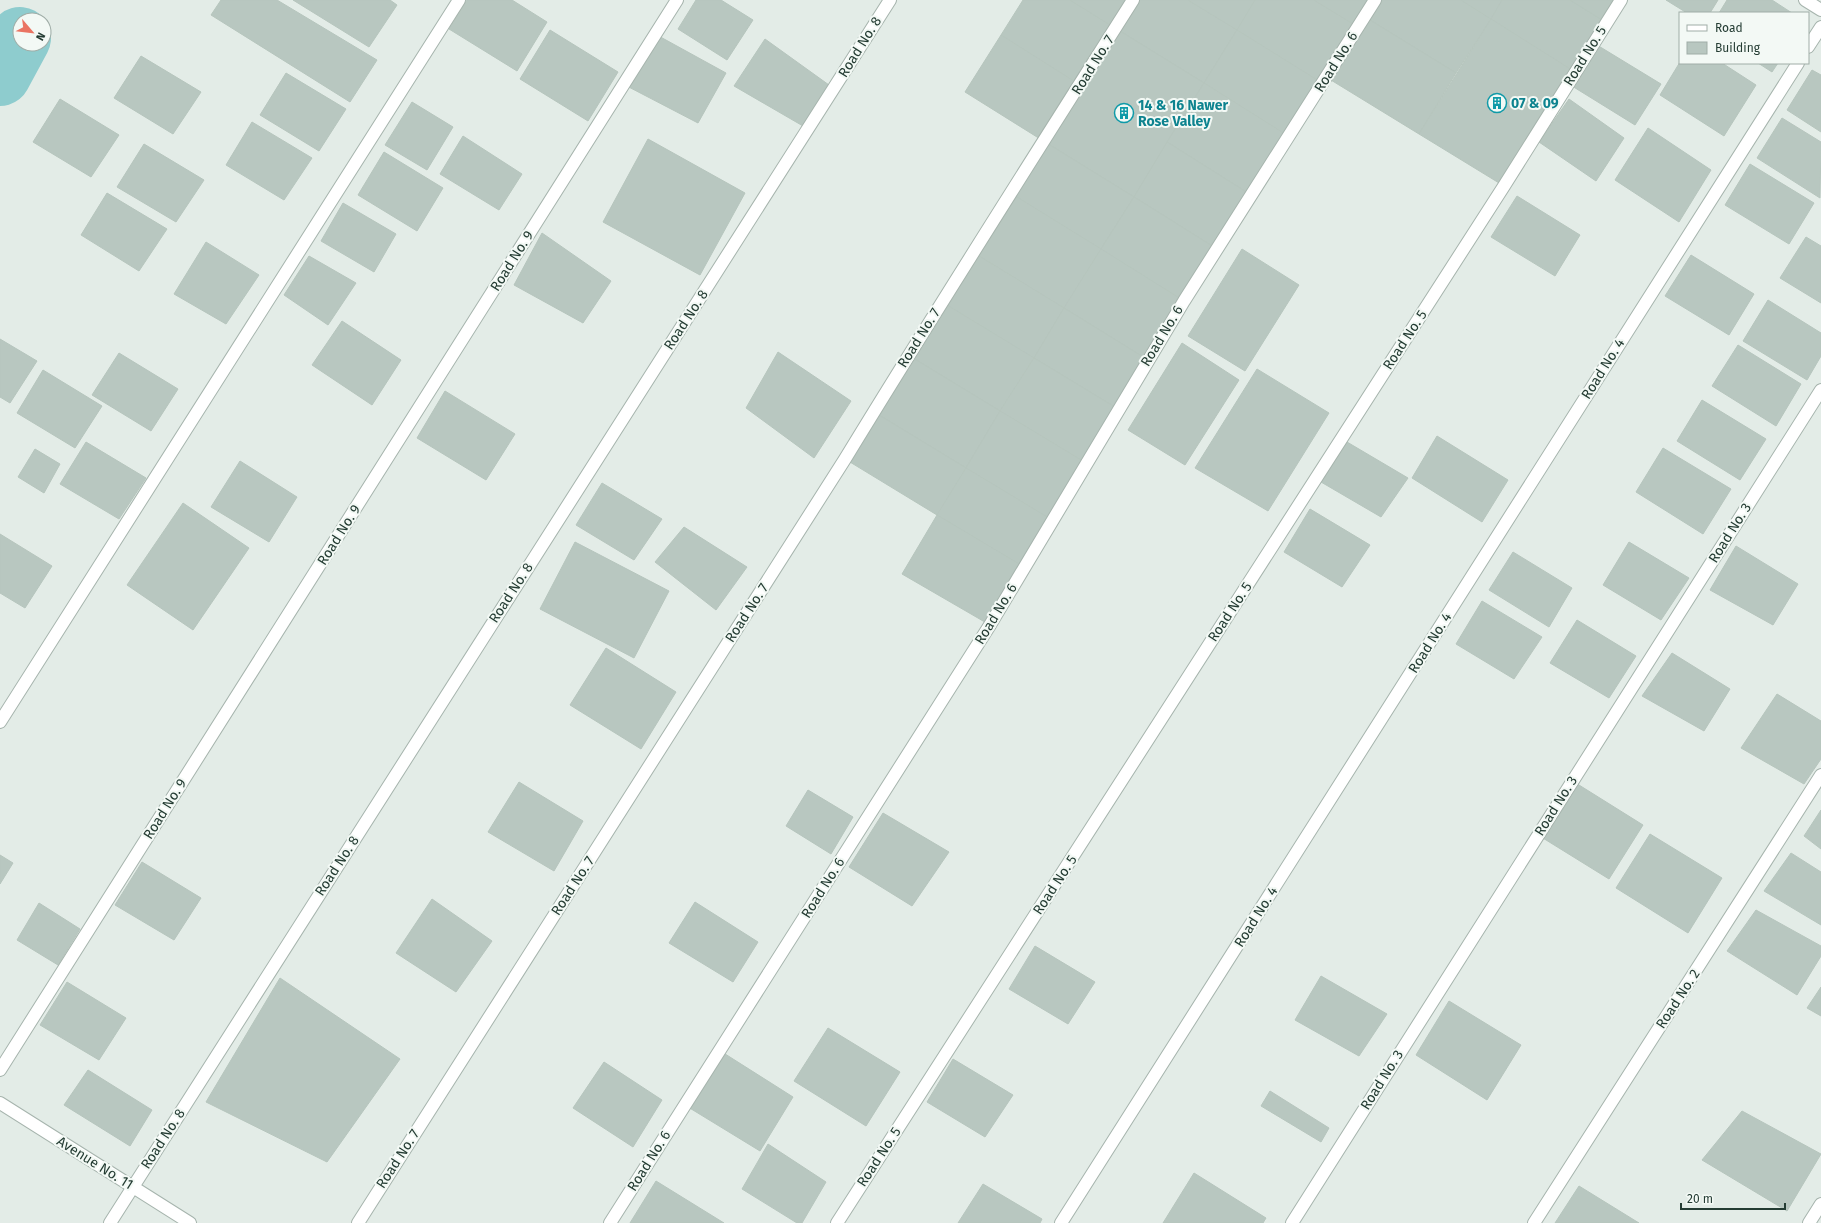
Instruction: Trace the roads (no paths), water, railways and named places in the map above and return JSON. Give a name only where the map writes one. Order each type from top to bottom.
[{"type":"street","points":[[0,722],[459,0]]},
{"type":"street","name":"Road No. 9","points":[[0,1070],[677,0]]},
{"type":"street","name":"Road No. 8","points":[[110,1223],[132,1186],[890,0]]},
{"type":"street","name":"Road No. 7","points":[[358,1223],[845,459],[908,355],[1133,0]]},
{"type":"street","name":"Road No. 6","points":[[610,1223],[990,624],[1184,301],[1375,0]]},
{"type":"street","name":"Road No. 5","points":[[837,1223],[1504,186],[1621,0]]},
{"type":"street","points":[[1805,0],[1821,10]]},
{"type":"street","points":[[1809,45],[1821,26]]},
{"type":"street","name":"Road No. 4","points":[[1062,1223],[1797,64]]},
{"type":"street","name":"Road No. 3","points":[[1292,1223],[1821,390]]},
{"type":"street","name":"Road No. 2","points":[[1534,1223],[1821,775]]},
{"type":"street","name":"Avenue No. 11","points":[[0,1103],[190,1223]]},
{"type":"street","points":[[1809,1223],[1821,1204]]},
{"type":"waterway","points":[[0,75],[12,52]]},
{"type":"place","name":"07 & 09","points":[[1497,103]]},
{"type":"place","name":"14 & 16 Nawer Rose Valley","points":[[1124,113]]}]
